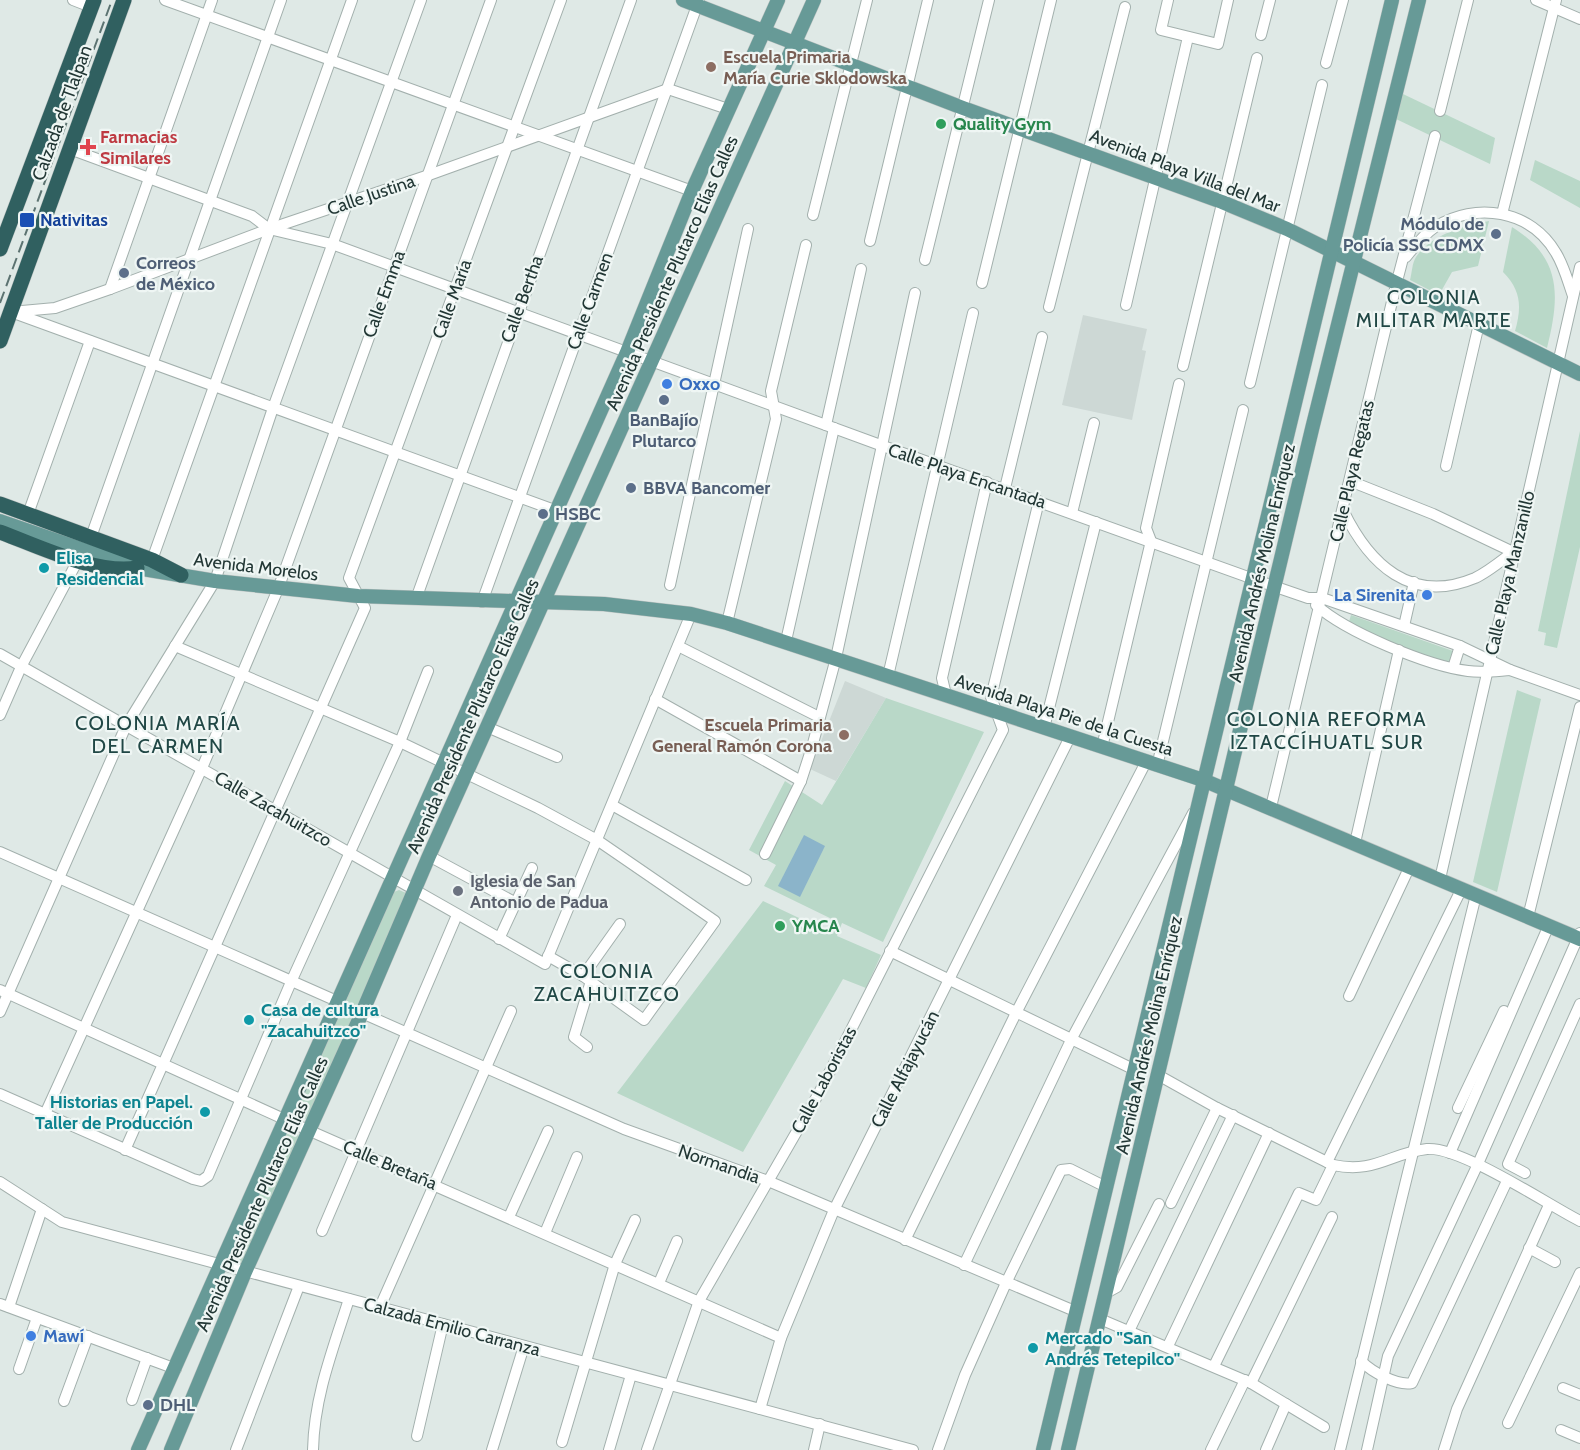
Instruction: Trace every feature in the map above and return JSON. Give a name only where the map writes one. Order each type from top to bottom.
[{"type":"highway","name":"Calzada de Tlalpan","points":[[0,341],[124,0]]},
{"type":"highway","name":"Calzada de Tlalpan","points":[[0,249],[5,217],[92,4]]},
{"type":"highway","points":[[0,504],[152,560],[181,575]]},
{"type":"highway","points":[[0,532],[78,560],[116,569],[137,568]]},
{"type":"main road","name":"Avenida Playa Villa del Mar","points":[[682,0],[698,3],[963,108],[1222,202],[1287,229],[1396,285],[1580,374]]},
{"type":"main road","name":"Avenida Presidente Plutarco Elías Calles","points":[[138,1450],[287,1120],[627,352],[692,191],[778,0]]},
{"type":"main road","name":"Avenida Presidente Plutarco Elías Calles","points":[[171,1450],[245,1272],[362,1013],[429,856],[814,0]]},
{"type":"main road","name":"Avenida Andrés Molina Enríquez","points":[[1043,1450],[1392,0]]},
{"type":"main road","name":"Avenida Andrés Molina Enríquez","points":[[1068,1450],[1353,262],[1419,0]]},
{"type":"main road","name":"Avenida Morelos","points":[[0,521],[137,568],[215,581],[358,596],[515,603]]},
{"type":"main road","name":"Avenida Playa Pie de la Cuesta","points":[[515,603],[604,604],[691,614],[786,641],[1203,780],[1580,937]]},
{"type":"street","points":[[73,0],[92,4]]},
{"type":"street","points":[[165,0],[452,106],[692,191]]},
{"type":"street","points":[[110,289],[212,0]]},
{"type":"street","points":[[91,537],[151,362],[281,0]]},
{"type":"street","points":[[152,560],[352,0]]},
{"type":"street","points":[[0,1012],[4,992],[60,879],[126,726],[215,581],[273,408],[421,0]]},
{"type":"street","name":"Calle Emma","points":[[45,1114],[202,768],[278,589],[491,0]]},
{"type":"street","name":"Calle María","points":[[320,710],[365,608],[349,578],[561,0]]},
{"type":"street","name":"Calle Bertha","points":[[416,599],[517,312],[631,0]]},
{"type":"street","points":[[813,215],[867,0]]},
{"type":"street","points":[[870,241],[928,0]]},
{"type":"street","points":[[925,260],[989,0]]},
{"type":"street","points":[[982,283],[1051,0]]},
{"type":"street","points":[[1168,0],[1161,30],[1218,44],[1228,0]]},
{"type":"street","points":[[1261,35],[1270,0]]},
{"type":"street","points":[[1326,63],[1343,0]]},
{"type":"street","points":[[1440,111],[1468,0]]},
{"type":"street","points":[[1536,0],[1555,4],[1580,19]]},
{"type":"street","name":"Calle Carmen","points":[[483,602],[698,3]]},
{"type":"street","points":[[1502,213],[1555,4]]},
{"type":"street","points":[[1049,307],[1125,7]]},
{"type":"street","points":[[1126,305],[1188,37]]},
{"type":"street","points":[[1183,366],[1257,58]]},
{"type":"street","points":[[1250,383],[1322,85]]},
{"type":"street","points":[[668,89],[728,109]]},
{"type":"street","name":"Calle Justina","points":[[11,312],[55,308],[270,229],[426,177],[668,89]]},
{"type":"street","name":"Calle Playa Regatas","points":[[1271,807],[1396,285],[1435,136]]},
{"type":"street","name":"Calle Playa Encantada","points":[[70,150],[210,199],[252,216],[270,229],[332,244],[394,266],[830,427],[1209,561],[1321,604],[1355,610],[1460,646],[1510,670],[1580,695]]},
{"type":"street","points":[[1402,262],[1421,238],[1451,219],[1486,212],[1502,213],[1534,227],[1546,239],[1556,253],[1573,296]]},
{"type":"street","points":[[670,585],[748,229]]},
{"type":"street","points":[[727,623],[776,419],[771,392],[806,245]]},
{"type":"street","name":"Calle Playa Manzanillo","points":[[1440,879],[1580,267]]},
{"type":"street","points":[[786,641],[861,269]]},
{"type":"street","points":[[765,854],[801,781],[836,658],[915,294]]},
{"type":"street","points":[[11,312],[557,510]]},
{"type":"street","points":[[888,676],[973,313]]},
{"type":"street","points":[[1446,466],[1479,324]]},
{"type":"street","points":[[1005,488],[1042,337]]},
{"type":"street","points":[[28,514],[90,341]]},
{"type":"street","points":[[1102,747],[1151,541],[1146,528],[1179,384]]},
{"type":"street","points":[[905,1240],[1017,1011],[1151,764],[1209,561],[1243,410]]},
{"type":"street","points":[[1072,513],[1094,423]]},
{"type":"street","points":[[1343,510],[1365,550],[1376,562],[1390,572],[1414,582],[1447,584],[1462,582],[1487,571],[1513,552],[1433,514],[1350,481]]},
{"type":"street","points":[[946,695],[942,678],[987,482]]},
{"type":"street","name":"Calle Laboristas","points":[[647,1450],[699,1301],[819,1093],[1003,730],[991,698],[1039,501]]},
{"type":"street","points":[[1044,728],[1095,522]]},
{"type":"street","points":[[0,716],[21,667],[78,560]]},
{"type":"street","points":[[1404,626],[1414,582]]},
{"type":"street","name":"Calle Playa Encantada","points":[[1321,604],[1349,629],[1399,650],[1453,668],[1486,672],[1510,670]]},
{"type":"street","points":[[1349,629],[1355,610]]},
{"type":"street","points":[[547,960],[691,614]]},
{"type":"street","points":[[175,646],[320,710],[400,741],[443,765],[466,774],[597,840]]},
{"type":"street","points":[[678,646],[819,717]]},
{"type":"street","points":[[1453,668],[1460,646]]},
{"type":"street","points":[[1355,843],[1399,650]]},
{"type":"street","name":"Calle Zacahuitzco","points":[[0,654],[499,939],[587,979],[644,1020],[715,921],[597,840]]},
{"type":"street","points":[[0,1094],[193,1179],[201,1180],[208,1176],[291,982],[400,741],[428,670]]},
{"type":"street","points":[[655,699],[801,781]]},
{"type":"street","points":[[1528,917],[1580,707]]},
{"type":"street","points":[[125,1149],[320,710]]},
{"type":"street","points":[[487,727],[557,757]]},
{"type":"street","name":"Calle Alfajayucán","points":[[760,1409],[781,1338],[834,1210],[1070,737]]},
{"type":"street","points":[[963,1265],[1072,1038],[1197,804]]},
{"type":"street","points":[[612,805],[746,880]]},
{"type":"street","points":[[0,852],[339,1002]]},
{"type":"street","points":[[429,856],[516,903]]},
{"type":"street","points":[[1349,996],[1410,866]]},
{"type":"street","points":[[499,939],[532,868]]},
{"type":"street","points":[[1214,1366],[1299,1193],[1316,1200],[1330,1163],[1462,888]]},
{"type":"street","points":[[1340,1450],[1476,895]]},
{"type":"street","points":[[322,1231],[458,915]]},
{"type":"street","points":[[587,1047],[574,1037],[587,979],[620,924]]},
{"type":"street","points":[[1450,1153],[1547,925]]},
{"type":"street","points":[[1458,1108],[1547,925]]},
{"type":"street","points":[[1367,1450],[1388,1356],[1580,937]]},
{"type":"street","points":[[890,951],[1133,1069]]},
{"type":"street","name":"Calle Bretaña","points":[[4,992],[308,1130],[434,1183],[781,1338]]},
{"type":"street","points":[[1525,1173],[1508,1164],[1580,1004]]},
{"type":"street","points":[[380,1308],[511,1011]]},
{"type":"street","name":"Normandia","points":[[362,1013],[624,1129],[768,1181],[1077,1312]]},
{"type":"street","points":[[1158,1075],[1330,1163],[1352,1169],[1371,1166],[1427,1149],[1450,1153],[1580,1221]]},
{"type":"street","points":[[1171,1203],[1217,1107]]},
{"type":"street","points":[[1129,1330],[1233,1115]]},
{"type":"street","points":[[509,1217],[548,1131]]},
{"type":"street","points":[[1168,1346],[1269,1133]]},
{"type":"street","points":[[544,1233],[577,1157]]},
{"type":"street","points":[[938,1450],[965,1375],[1060,1170],[1070,1169],[1106,1187]]},
{"type":"street","points":[[1361,1361],[1369,1369],[1412,1383],[1507,1181]]},
{"type":"street","name":"Calzada Emilio Carranza","points":[[0,1182],[62,1222],[913,1450]]},
{"type":"street","points":[[1106,1293],[1117,1287],[1159,1204]]},
{"type":"street","points":[[1444,1450],[1457,1409],[1549,1205]]},
{"type":"street","points":[[42,1209],[5,1306],[176,1369]]},
{"type":"street","points":[[1211,1450],[1332,1217]]},
{"type":"street","points":[[562,1442],[615,1264],[635,1220]]},
{"type":"street","points":[[659,1283],[677,1241]]},
{"type":"street","points":[[1529,1248],[1554,1262]]},
{"type":"street","points":[[1508,1423],[1580,1273]]},
{"type":"street","points":[[236,1450],[299,1286]]},
{"type":"street","points":[[313,1450],[313,1425],[320,1389],[349,1299]]},
{"type":"street","points":[[19,1369],[37,1318]]},
{"type":"street","points":[[1100,1319],[1248,1381],[1324,1427]]},
{"type":"street","points":[[417,1436],[442,1324]]},
{"type":"street","points":[[64,1401],[88,1336]]},
{"type":"street","points":[[492,1450],[524,1346]]},
{"type":"street","points":[[132,1400],[147,1358]]},
{"type":"street","points":[[609,1450],[631,1375]]},
{"type":"street","points":[[1563,1388],[1580,1395]]},
{"type":"street","points":[[1266,1450],[1286,1404]]},
{"type":"street","points":[[814,1450],[820,1424]]},
{"type":"street","points":[[1562,1430],[1580,1438]]},
{"type":"shaded area","points":[[1083,315],[1147,329],[1142,350],[1146,351],[1132,420],[1062,405]]},
{"type":"shaded area","name":"Escuela Primaria General Ramón Corona","points":[[845,681],[886,698],[836,781],[810,769]]},
{"type":"green space","points":[[1403,94],[1495,138],[1490,164],[1396,119]]},
{"type":"green space","points":[[1535,160],[1580,181],[1580,208],[1530,180]]},
{"type":"green space","points":[[1489,221],[1478,266],[1452,272],[1439,295],[1410,280],[1416,257],[1431,242],[1449,232]]},
{"type":"green space","points":[[1512,227],[1540,252],[1553,280],[1554,312],[1547,348],[1515,331],[1519,314],[1517,292],[1503,272]]},
{"type":"green space","points":[[1580,431],[1580,547],[1557,648],[1544,645],[1546,633],[1538,631]]},
{"type":"green space","points":[[1351,615],[1453,651],[1451,663],[1446,664],[1348,625]]},
{"type":"green space","points":[[1517,690],[1541,699],[1497,892],[1473,882]]},
{"type":"green space","name":"YMCA","points":[[886,698],[984,732],[883,942],[842,923],[837,936],[881,955],[866,988],[843,979],[743,1152],[617,1093],[763,901],[833,934],[838,922],[764,886],[776,865],[749,850],[785,781],[822,805]]},
{"type":"green space","points":[[399,890],[406,893],[404,903],[310,1117],[305,1119],[298,1115],[297,1110],[394,892]]},
{"type":"green space","points":[[289,1131],[297,1132],[299,1141],[247,1258],[240,1264],[233,1259],[235,1246],[284,1136]]},
{"type":"water","points":[[804,835],[825,846],[800,897],[778,886]]},
{"type":"railway","points":[[0,303],[112,0]]},
{"type":"place","name":"Escuela Primaria María Curie Sklodowska","points":[[711,67]]},
{"type":"place","name":"Quality Gym","points":[[941,124]]},
{"type":"place","name":"Farmacias Similares","points":[[88,147]]},
{"type":"place","name":"Nativitas","points":[[27,220]]},
{"type":"place","name":"Módulo de Policía SSC CDMX","points":[[1496,234]]},
{"type":"place","name":"Correos de México","points":[[124,273]]},
{"type":"place","name":"Oxxo","points":[[667,384]]},
{"type":"place","name":"BanBajío Plutarco","points":[[664,400]]},
{"type":"place","name":"BBVA Bancomer","points":[[631,488]]},
{"type":"place","name":"HSBC","points":[[543,514]]},
{"type":"place","name":"Elisa Residencial","points":[[44,568]]},
{"type":"place","name":"La Sirenita","points":[[1427,595]]},
{"type":"place","name":"Escuela Primaria General Ramón Corona","points":[[844,735]]},
{"type":"place","name":"Iglesia de San Antonio de Padua","points":[[458,891]]},
{"type":"place","name":"YMCA","points":[[780,926]]},
{"type":"place","name":"Casa de cultura \"Zacahuitzco\"","points":[[249,1020]]},
{"type":"place","name":"Historias en Papel. Taller de Producción","points":[[205,1112]]},
{"type":"place","name":"Mawí","points":[[31,1336]]},
{"type":"place","name":"Mercado \"San Andrés Tetepilco\"","points":[[1033,1348]]},
{"type":"place","name":"DHL","points":[[148,1405]]},
{"type":"district","name":"COLONIA MILITAR MARTE","points":[[1434,308]]},
{"type":"district","name":"COLONIA REFORMA IZTACCÍHUATL SUR","points":[[1327,730]]},
{"type":"district","name":"COLONIA MARÍA DEL CARMEN","points":[[158,734]]},
{"type":"district","name":"COLONIA ZACAHUITZCO","points":[[607,982]]}]
